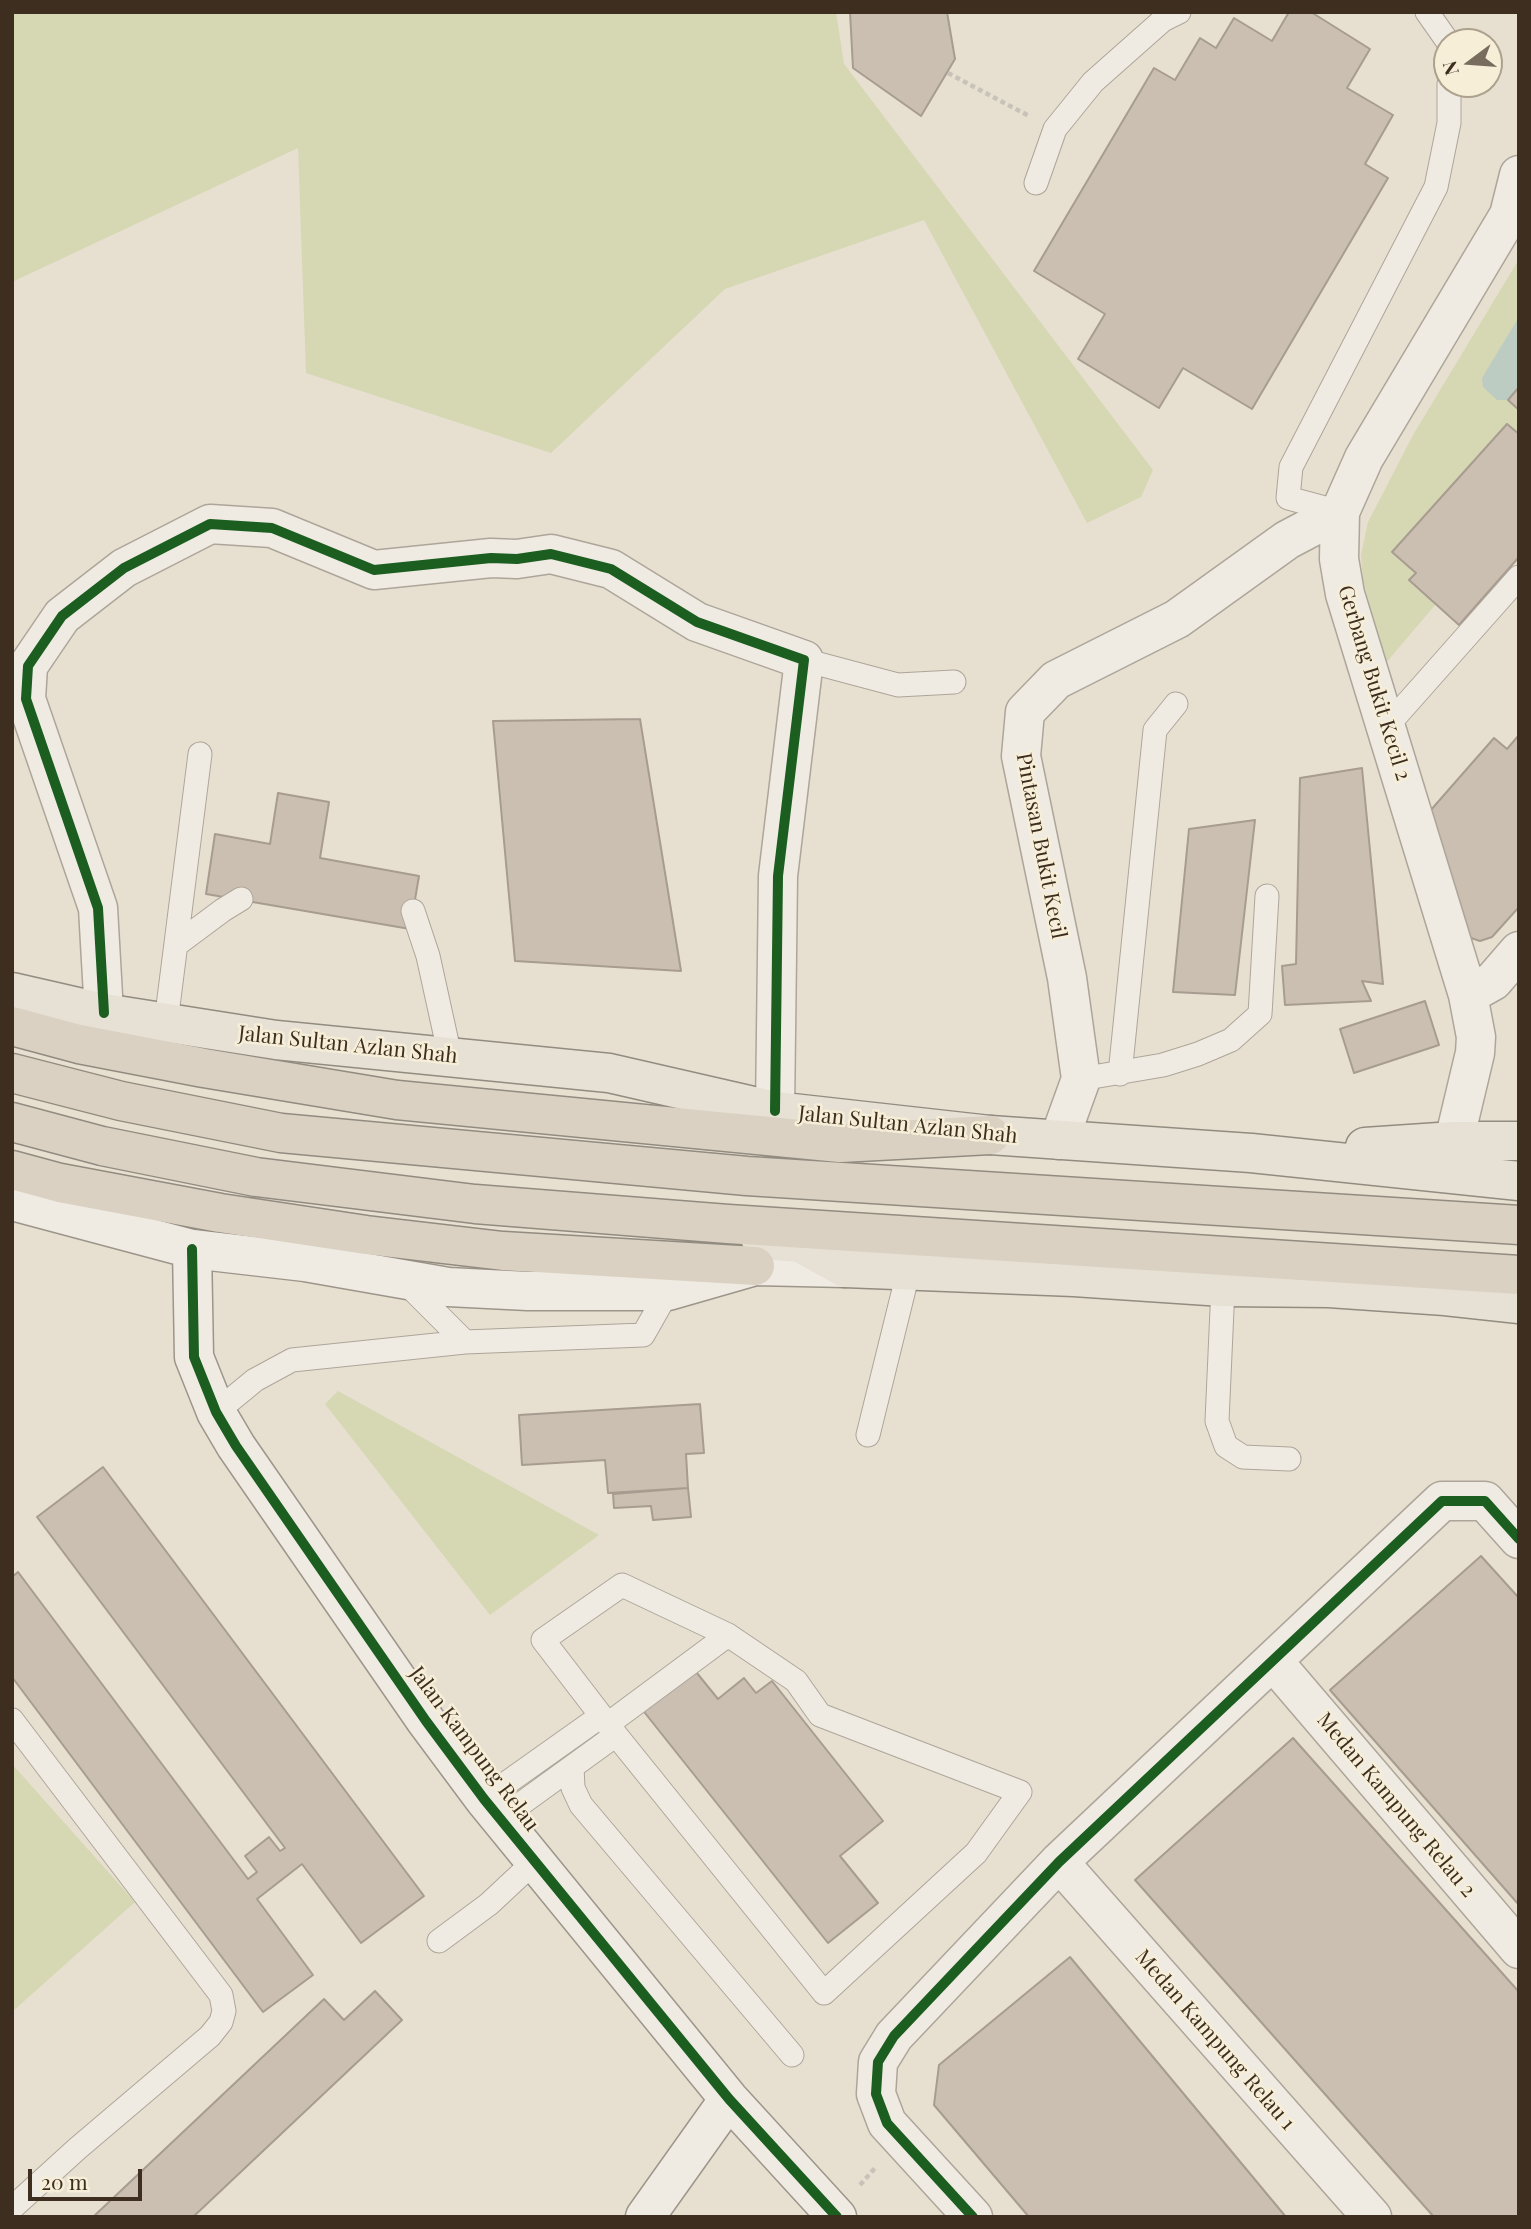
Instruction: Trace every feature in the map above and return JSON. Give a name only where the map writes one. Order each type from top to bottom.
[{"type":"highway","points":[[12,1026],[79,1044],[397,1100],[840,1143],[990,1135]]},
{"type":"highway","points":[[12,1073],[121,1101],[281,1133],[747,1176],[1519,1225]]},
{"type":"highway","points":[[12,1122],[102,1146],[256,1177],[475,1205],[1519,1275]]},
{"type":"highway","points":[[12,1170],[60,1183],[220,1213],[366,1235],[503,1251],[755,1266]]},
{"type":"main road","name":"Jalan Sultan Azlan Shah","points":[[12,992],[104,1013],[276,1040],[609,1073],[775,1111],[990,1135],[1251,1153],[1519,1181]]},
{"type":"main road","points":[[12,1131],[71,1148],[219,1178],[400,1204],[669,1234],[800,1242],[845,1268],[909,1269],[1223,1287],[1329,1288],[1519,1304]]},
{"type":"main road","points":[[1251,1153],[1454,1141],[1519,1141]]},
{"type":"main road","points":[[1445,1296],[1519,1332]]},
{"type":"street","name":"Gerbang Bukit Kecil 2","points":[[1454,1141],[1475,1053],[1476,1038],[1468,995],[1345,594],[1339,559],[1340,512],[1364,458],[1509,215],[1519,175]]},
{"type":"street","name":"Pintasan Bukit Kecil","points":[[1059,1140],[1081,1079],[1067,978],[1021,755],[1025,712],[1056,680],[1177,619],[1287,540],[1340,512]]},
{"type":"street","points":[[104,1013],[98,908],[26,699],[28,666],[62,615],[124,568],[211,524],[272,528],[374,570],[551,554],[611,569],[697,622],[804,660],[778,876],[775,1111]]},
{"type":"street","points":[[1468,995],[1493,981],[1519,951]]},
{"type":"street","points":[[12,1201],[192,1249],[305,1262],[448,1287],[528,1292],[668,1291],[755,1266],[845,1268]]},
{"type":"street","name":"Jalan Kampung Relau","points":[[192,1249],[194,1357],[216,1412],[236,1446],[426,1721],[492,1809],[729,2099],[835,2215]]},
{"type":"street","points":[[974,2217],[887,2123],[876,2094],[878,2062],[894,2036],[1059,1863],[1442,1501],[1485,1501],[1519,1539]]},
{"type":"street","name":"Medan Kampung Relau 2","points":[[1273,1661],[1519,1949]]},
{"type":"street","name":"Medan Kampung Relau 1","points":[[1059,1863],[1372,2217]]},
{"type":"street","points":[[645,2217],[729,2099]]},
{"type":"lane","points":[[1035,183],[1055,129],[1093,82],[1163,20],[1179,12]]},
{"type":"lane","points":[[1427,12],[1438,28]]},
{"type":"lane","points":[[1340,512],[1287,498],[1291,467],[1436,187],[1449,123],[1449,98]]},
{"type":"lane","points":[[1387,726],[1519,577]]},
{"type":"lane","points":[[804,660],[898,685],[954,682]]},
{"type":"lane","points":[[1120,1074],[1155,730],[1176,704]]},
{"type":"lane","points":[[166,1022],[200,754]]},
{"type":"lane","points":[[1081,1079],[1163,1065],[1209,1049],[1231,1040],[1260,1014],[1267,896]]},
{"type":"lane","points":[[176,945],[241,899]]},
{"type":"lane","points":[[413,911],[428,956],[450,1056]]},
{"type":"lane","points":[[868,1435],[909,1269]]},
{"type":"lane","points":[[403,1280],[465,1342]]},
{"type":"lane","points":[[1223,1287],[1217,1421],[1226,1446],[1243,1457],[1289,1459]]},
{"type":"lane","points":[[216,1412],[255,1380],[292,1360],[465,1342],[643,1335],[668,1291]]},
{"type":"lane","points":[[622,1585],[728,1635],[796,1681],[820,1715],[1020,1792],[976,1853],[824,1993],[542,1640],[622,1585]]},
{"type":"lane","points":[[492,1809],[728,1635]]},
{"type":"lane","points":[[12,1720],[221,1995],[224,2011],[221,2022],[210,2036],[12,2208]]},
{"type":"lane","points":[[492,1809],[572,1767],[608,1725]]},
{"type":"lane","points":[[572,1767],[573,1788],[581,1805],[792,2055]]},
{"type":"lane","points":[[439,1941],[489,1903],[535,1861]]},
{"type":"path","points":[[948,73],[1055,129]]},
{"type":"path","points":[[835,2215],[903,2140]]},
{"type":"green space","points":[[12,12],[836,12],[844,64],[1153,470],[1141,497],[1087,523],[924,220],[725,289],[551,453],[306,373],[298,148],[12,282]]},
{"type":"green space","points":[[1519,259],[1519,387],[1508,400],[1519,410],[1519,434],[1507,424],[1392,552],[1416,573],[1409,581],[1436,604],[1385,664],[1363,580],[1361,555],[1368,522],[1413,435]]},
{"type":"green space","points":[[338,1391],[599,1535],[490,1615],[325,1404]]},
{"type":"green space","points":[[12,1764],[135,1902],[12,2012]]},
{"type":"shaded area","points":[[1519,317],[1519,387],[1508,400],[1497,400],[1483,387],[1482,378]]},
{"type":"building","points":[[850,12],[947,12],[955,59],[921,116],[853,68]]},
{"type":"building","points":[[1289,12],[1311,12],[1370,49],[1347,88],[1393,115],[1365,164],[1388,178],[1252,409],[1183,368],[1159,408],[1078,359],[1105,314],[1034,271],[1154,68],[1175,80],[1200,38],[1216,48],[1234,18],[1272,41]]},
{"type":"building","points":[[1519,387],[1519,410],[1508,400]]},
{"type":"building","points":[[1507,424],[1519,434],[1519,557],[1459,625],[1409,580],[1416,573],[1392,552]]},
{"type":"building","points":[[640,719],[681,971],[515,961],[493,721]]},
{"type":"building","points":[[1519,735],[1519,907],[1492,937],[1480,941],[1468,937],[1430,811],[1494,738],[1507,749]]},
{"type":"building","points":[[1362,768],[1383,984],[1362,981],[1371,1001],[1285,1005],[1282,966],[1296,964],[1300,778]]},
{"type":"building","points":[[278,793],[329,802],[320,858],[419,876],[410,929],[206,894],[215,834],[270,844]]},
{"type":"building","points":[[1255,820],[1235,995],[1173,992],[1189,829]]},
{"type":"building","points":[[1425,1001],[1439,1045],[1354,1073],[1340,1029]]},
{"type":"building","points":[[700,1404],[704,1453],[686,1454],[688,1488],[608,1493],[605,1460],[522,1465],[519,1415]]},
{"type":"building","points":[[103,1467],[424,1896],[361,1943],[302,1864],[257,1899],[313,1975],[263,2012],[12,1677],[12,1577],[18,1572],[248,1879],[257,1872],[245,1856],[269,1837],[280,1851],[285,1848],[37,1517]]},
{"type":"building","points":[[688,1488],[691,1517],[653,1520],[651,1506],[614,1508],[613,1494]]},
{"type":"building","points":[[1481,1556],[1519,1598],[1519,1905],[1330,1690]]},
{"type":"building","points":[[692,1667],[718,1699],[744,1678],[756,1693],[772,1681],[883,1821],[840,1856],[878,1903],[828,1943],[641,1708]]},
{"type":"building","points":[[1293,1738],[1519,1992],[1519,2217],[1434,2217],[1135,1880]]},
{"type":"building","points":[[1070,1957],[1286,2217],[1029,2217],[934,2105],[939,2065]]},
{"type":"building","points":[[375,1991],[402,2020],[193,2217],[93,2217],[324,1999],[344,2020]]},
{"type":"cycle path","points":[[104,1013],[98,908],[26,699],[28,666],[62,616],[124,568],[210,524],[272,528],[374,570],[551,554],[611,569],[697,622],[804,660],[778,876],[775,1111]]},
{"type":"cycle path","points":[[192,1249],[194,1357],[216,1412],[236,1446],[426,1721],[484,1799],[729,2099],[837,2217]]},
{"type":"cycle path","points":[[973,2217],[887,2123],[876,2094],[878,2062],[894,2036],[1059,1862],[1442,1501],[1485,1501],[1519,1539]]}]
